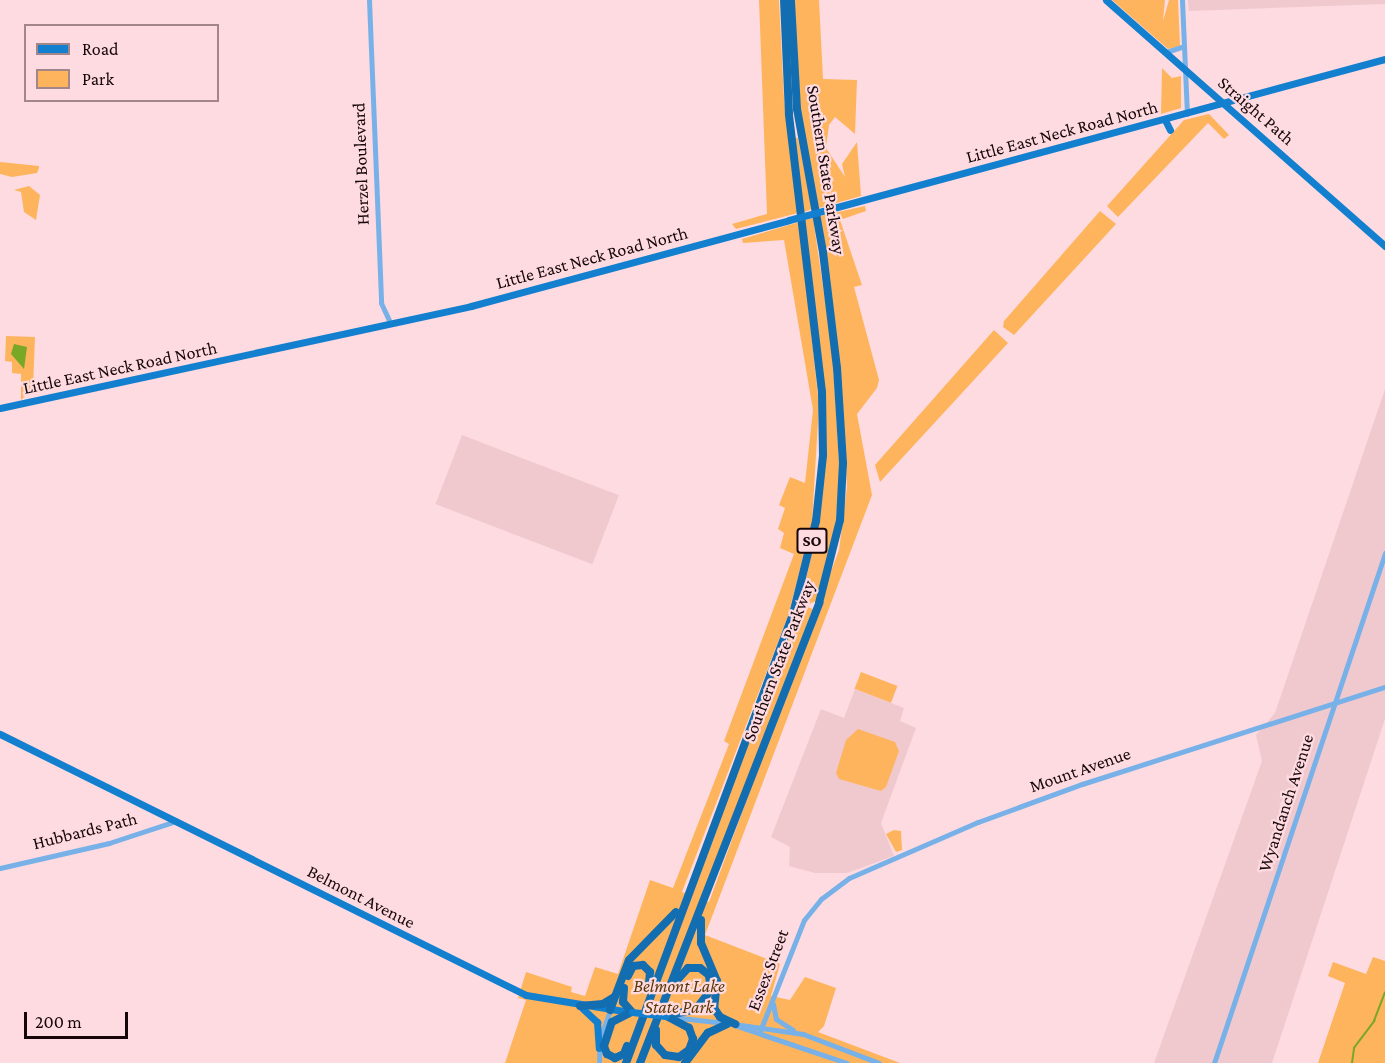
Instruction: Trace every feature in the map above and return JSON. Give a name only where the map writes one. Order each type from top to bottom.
[{"type":"highway","name":"Southern State Parkway","points":[[626,1063],[649,994],[794,614],[809,559],[820,493],[822,383],[789,120],[784,0]]},
{"type":"highway","name":"Southern State Parkway","points":[[640,1063],[662,1017],[670,989],[822,594],[835,548],[842,501],[843,454],[835,348],[797,109],[791,0]]},
{"type":"highway","points":[[610,1010],[629,960],[670,920],[690,885]]},
{"type":"highway","points":[[685,1063],[708,1033],[731,1024],[715,1011],[716,979],[700,943],[700,929],[708,892]]},
{"type":"highway","points":[[639,1022],[624,1054],[609,1055],[604,1046],[611,1024],[632,1012],[623,1004],[621,995],[635,965],[643,965],[650,972],[649,994]]},
{"type":"highway","points":[[662,1017],[698,1008],[708,996],[712,983],[704,970],[691,967],[670,989]]},
{"type":"highway","points":[[580,1006],[603,1004],[616,995]]},
{"type":"highway","points":[[662,1017],[684,1023],[692,1032],[690,1048],[681,1056],[666,1056],[657,1047],[662,1017]]},
{"type":"main road","name":"Straight Path","points":[[1106,0],[1385,246]]},
{"type":"main road","name":"Little East Neck Road North","points":[[0,408],[488,302],[1385,59]]},
{"type":"main road","points":[[1165,120],[1170,130]]},
{"type":"main road","name":"Belmont Avenue","points":[[0,734],[526,995],[580,1006],[662,1017]]},
{"type":"main road","points":[[580,1006],[596,1020],[599,1048]]},
{"type":"street","name":"Herzel Boulevard","points":[[369,0],[381,303],[391,324]]},
{"type":"street","points":[[1182,0],[1187,114]]},
{"type":"street","points":[[1166,52],[1184,46]]},
{"type":"street","name":"Wyandanch Avenue","points":[[1214,1063],[1385,553]]},
{"type":"street","name":"Mount Avenue","points":[[804,920],[821,899],[849,878],[978,822],[1119,771],[1385,687]]},
{"type":"street","name":"Hubbards Path","points":[[0,867],[109,843],[176,821]]},
{"type":"street","name":"Essex Street","points":[[761,1029],[804,920]]},
{"type":"street","points":[[773,1000],[776,1019],[797,1033]]},
{"type":"street","points":[[598,1063],[599,1048],[610,1010]]},
{"type":"street","name":"Belmont Avenue","points":[[662,1017],[761,1029],[780,1029],[879,1063]]},
{"type":"street","name":"Belmont Avenue","points":[[761,1029],[847,1063]]},
{"type":"street","points":[[778,1037],[780,1029]]},
{"type":"shaded area","points":[[1188,0],[1385,0],[1385,4],[1189,11]]},
{"type":"shaded area","points":[[14,344],[27,347],[24,369],[11,354]]},
{"type":"shaded area","points":[[1385,389],[1385,719],[1272,1063],[1154,1063],[1262,761],[1256,735],[1275,713]]},
{"type":"shaded area","points":[[462,435],[619,495],[592,564],[435,504]]},
{"type":"shaded area","points":[[855,689],[904,708],[900,721],[916,728],[881,823],[894,856],[847,873],[815,873],[789,866],[790,847],[771,837],[821,709],[844,718]]},
{"type":"green space","points":[[759,0],[779,0],[784,99],[798,213],[736,229],[732,224],[767,214]]},
{"type":"green space","points":[[794,0],[819,0],[823,79],[857,80],[855,134],[835,117],[829,125],[826,148],[845,177],[842,164],[857,142],[861,196],[819,208],[801,118]]},
{"type":"green space","points":[[1112,0],[1165,0],[1163,21],[1169,0],[1178,0],[1180,46],[1168,49]]},
{"type":"green space","points":[[1162,68],[1172,78],[1181,76],[1181,108],[1161,114]]},
{"type":"green space","points":[[1209,114],[1229,135],[1224,139],[1208,123],[1118,217],[1107,206],[1184,120]]},
{"type":"green space","points":[[794,138],[798,138],[812,209],[804,212]]},
{"type":"green space","points":[[0,162],[39,166],[39,168],[37,173],[12,177],[0,174]]},
{"type":"green space","points":[[29,186],[40,195],[36,220],[24,212],[21,192],[14,190]]},
{"type":"green space","name":"Belmont Lake State Park","points":[[865,206],[866,211],[840,220],[862,285],[854,287],[879,380],[877,388],[857,414],[872,495],[705,935],[780,964],[771,996],[790,1000],[805,977],[836,988],[824,1026],[818,1032],[900,1063],[505,1063],[526,1000],[518,998],[526,972],[572,987],[571,992],[585,996],[595,967],[618,974],[650,880],[673,888],[729,744],[724,741],[794,554],[780,548],[784,533],[778,529],[785,508],[779,505],[790,477],[805,483],[813,410],[784,240],[743,243],[742,239],[799,222],[819,405],[812,522],[788,616],[682,892],[690,895],[799,604],[813,609],[702,900],[709,902],[839,550],[847,487],[845,443],[820,216]]},
{"type":"green space","points":[[1100,211],[1116,224],[1014,335],[1003,327],[1004,321]]},
{"type":"green space","points":[[813,218],[832,348],[840,478],[835,528],[816,601],[809,604],[802,596],[816,537],[825,408],[805,220]]},
{"type":"green space","points":[[994,330],[1008,343],[880,482],[875,465]]},
{"type":"green space","points":[[6,336],[35,337],[33,388],[21,400],[21,374],[12,373],[12,362],[5,361]]},
{"type":"green space","points":[[861,672],[897,686],[891,703],[855,689]]},
{"type":"green space","points":[[858,729],[895,742],[899,751],[886,787],[881,791],[839,779],[836,773],[846,740]]},
{"type":"green space","points":[[894,830],[901,831],[902,850],[896,852],[886,834]]},
{"type":"green space","points":[[1373,957],[1385,961],[1385,1063],[1318,1063],[1345,983],[1328,976],[1333,962],[1366,974]]},
{"type":"waterway","points":[[1352,1063],[1354,1048],[1374,1021],[1385,993]]}]
